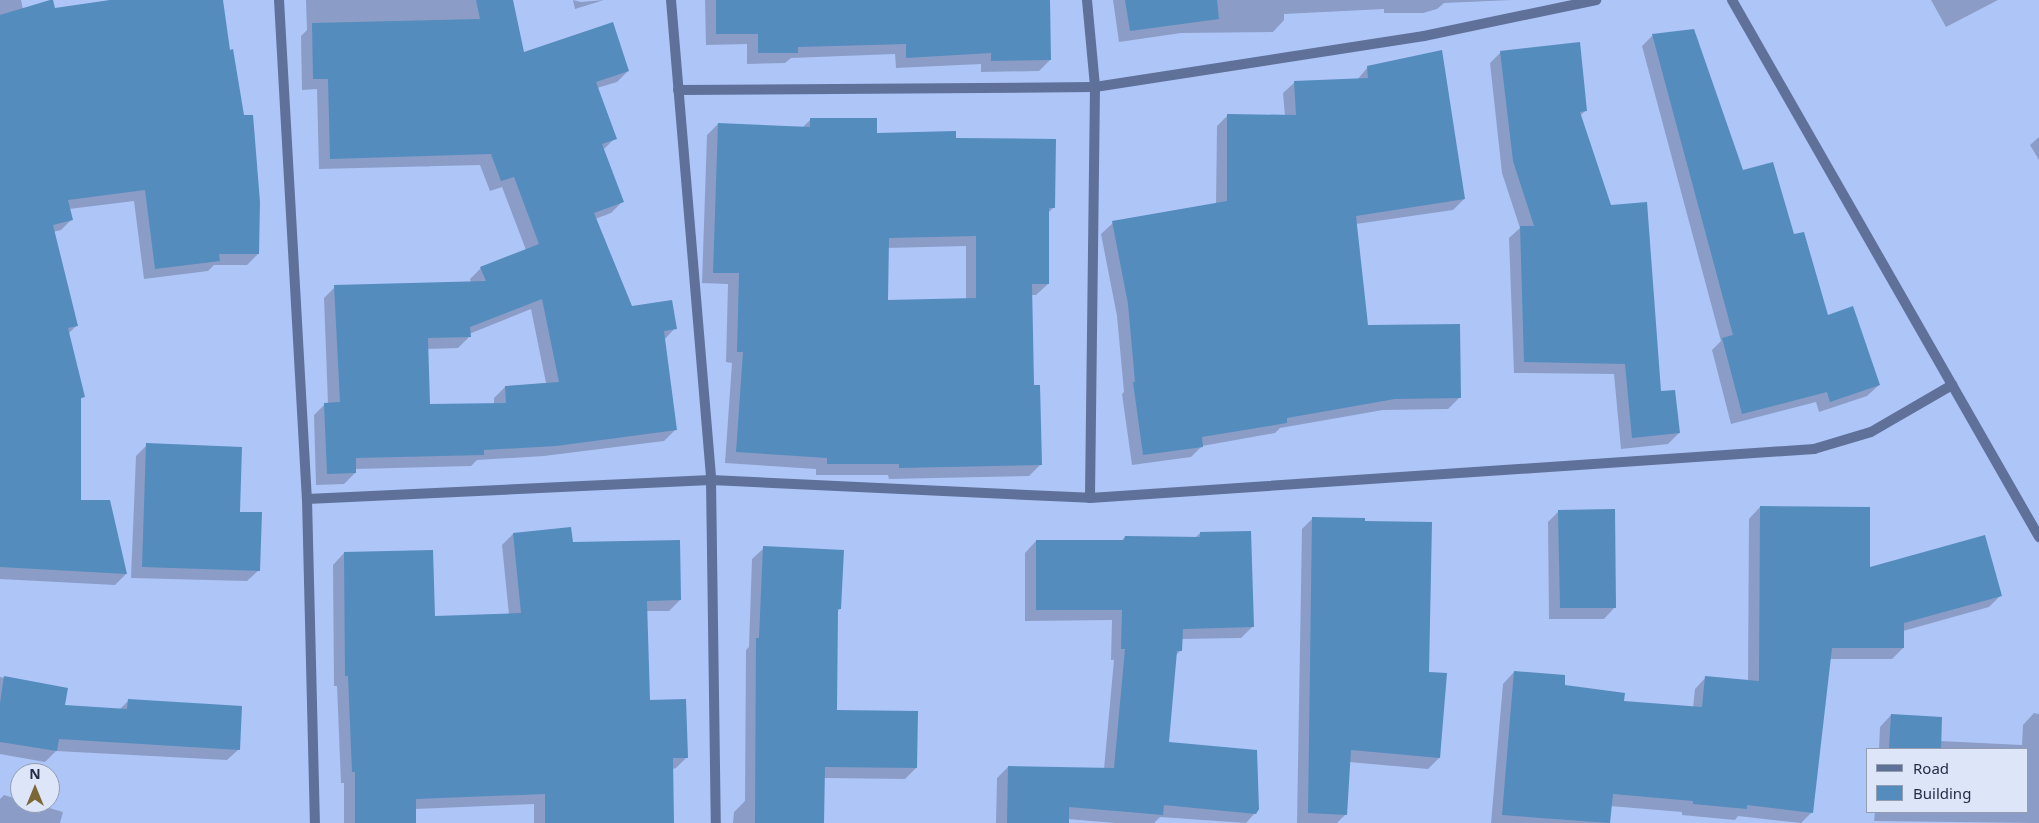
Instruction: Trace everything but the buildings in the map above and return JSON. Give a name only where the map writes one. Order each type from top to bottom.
[{"type":"street","points":[[279,0],[307,499],[315,823]]},
{"type":"street","points":[[671,0],[712,480],[716,823]]},
{"type":"street","points":[[1087,0],[1095,87],[1090,498]]},
{"type":"street","points":[[678,90],[1095,87],[1424,36],[1596,0]]},
{"type":"street","points":[[1732,0],[2039,537]]},
{"type":"street","points":[[307,499],[712,480],[1090,498],[1814,449],[1871,432],[1952,385]]}]
